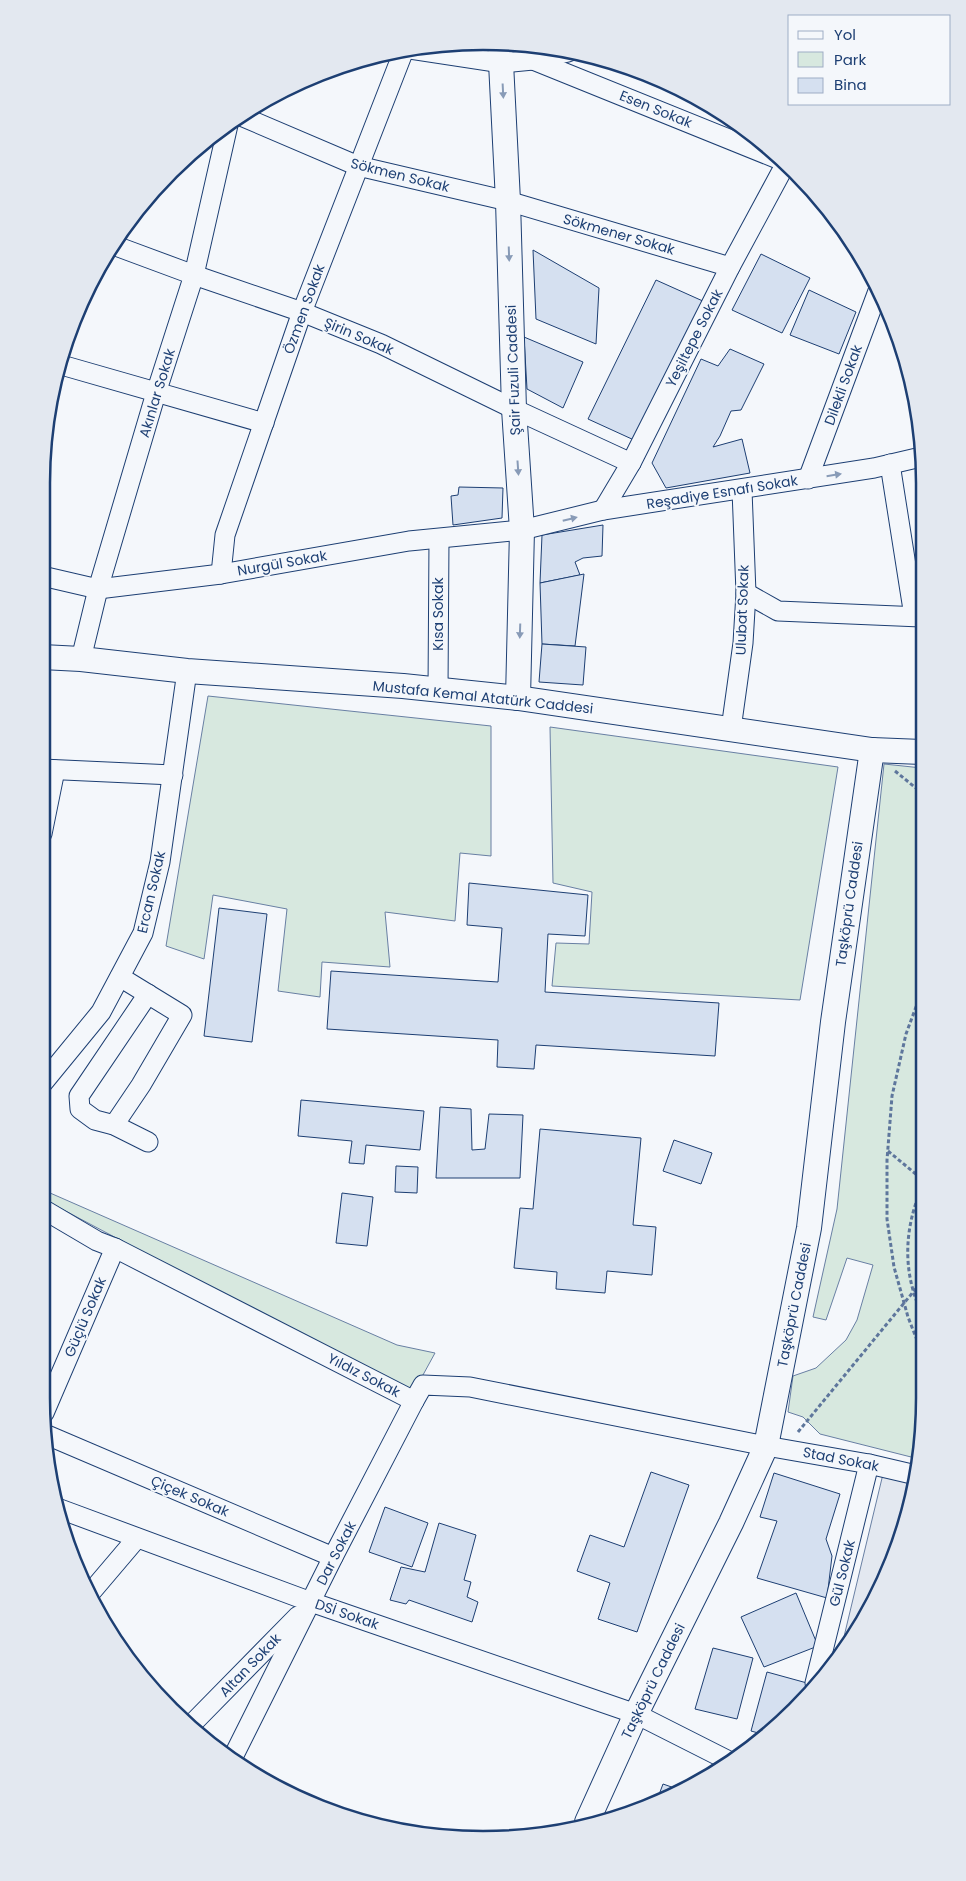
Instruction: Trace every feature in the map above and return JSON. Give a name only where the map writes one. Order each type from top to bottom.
[{"type":"main road","name":"Şair Fuzuli Caddesi","points":[[501,53],[508,201],[514,409],[522,530],[518,698]]},
{"type":"main road","name":"Mustafa Kemal Atatürk Caddesi","points":[[50,663],[82,659],[187,671],[518,698],[872,750],[916,752]]},
{"type":"main road","name":"Taşköprü Caddesi","points":[[589,1817],[636,1714],[731,1523],[766,1446],[809,1228],[833,1022],[872,750]]},
{"type":"street","points":[[455,51],[501,53],[533,60],[552,56]]},
{"type":"street","name":"Özmen Sokak","points":[[221,574],[225,535],[302,312],[401,58]]},
{"type":"street","name":"Esen Sokak","points":[[533,60],[763,153]]},
{"type":"street","name":"Sökmen Sokak","points":[[248,119],[358,166],[508,201]]},
{"type":"street","name":"Akınlar Sokak","points":[[82,659],[98,589],[156,393],[194,275],[226,134]]},
{"type":"street","name":"Yeşiltepe Sokak","points":[[603,510],[631,463],[730,267],[782,170]]},
{"type":"street","name":"Sökmener Sokak","points":[[508,201],[730,267]]},
{"type":"street","name":"Şirin Sokak","points":[[120,247],[302,312],[381,344],[514,409],[631,463]]},
{"type":"street","name":"Dilekli Sokak","points":[[808,479],[875,299]]},
{"type":"street","points":[[66,368],[264,423]]},
{"type":"street","name":"Reşadiye Esnafı Sokak","points":[[522,530],[603,510],[742,490],[915,458]]},
{"type":"street","points":[[890,464],[916,606]]},
{"type":"street","name":"Ulubat Sokak","points":[[731,729],[743,643],[746,593],[742,490]]},
{"type":"street","name":"Nurgül Sokak","points":[[50,578],[98,589],[221,574],[400,543],[522,530]]},
{"type":"street","name":"Kısa Sokak","points":[[438,690],[439,539]]},
{"type":"street","points":[[746,593],[778,611],[916,617]]},
{"type":"street","name":"Ercan Sokak","points":[[50,1074],[101,1012],[144,933],[160,862],[187,671]]},
{"type":"street","points":[[50,769],[173,775]]},
{"type":"street","points":[[114,1125],[141,1085],[182,1015],[120,977]]},
{"type":"street","points":[[148,994],[79,1096],[80,1109],[95,1120],[114,1125],[148,1142]]},
{"type":"street","name":"Yıldız Sokak","points":[[50,1213],[97,1241],[115,1248],[414,1401],[423,1385],[470,1387],[766,1446]]},
{"type":"street","name":"Güçlü Sokak","points":[[50,1399],[115,1248]]},
{"type":"street","name":"Dar Sokak","points":[[235,1753],[414,1401]]},
{"type":"street","name":"Çiçek Sokak","points":[[52,1437],[333,1557]]},
{"type":"street","name":"Stad Sokak","points":[[766,1446],[869,1464],[909,1473]]},
{"type":"street","name":"Gül Sokak","points":[[817,1673],[869,1464]]},
{"type":"street","name":"DSİ Sokak","points":[[65,1511],[311,1602],[636,1714],[724,1758]]},
{"type":"street","points":[[94,1588],[136,1538]]},
{"type":"street","name":"Altan Sokak","points":[[195,1721],[311,1602]]},
{"type":"path","points":[[890,768],[916,788]]},
{"type":"path","points":[[916,1005],[898,1065],[891,1104],[887,1219],[894,1267],[916,1336]]},
{"type":"path","points":[[888,1150],[916,1174]]},
{"type":"path","points":[[916,1202],[908,1237],[907,1259],[916,1299]]},
{"type":"path","points":[[798,1432],[916,1288]]},
{"type":"green space","points":[[208,696],[491,726],[491,856],[460,853],[455,921],[385,912],[390,967],[322,962],[320,997],[278,991],[287,909],[213,895],[204,959],[166,946]]},
{"type":"green space","points":[[550,727],[838,767],[800,1000],[552,986],[556,943],[589,944],[592,892],[553,883]]},
{"type":"green space","points":[[884,764],[916,767],[916,1398],[912,1457],[820,1434],[803,1417],[788,1412],[793,1376],[816,1368],[846,1340],[857,1320],[873,1265],[847,1258],[826,1320],[813,1317],[837,1209]]},
{"type":"green space","points":[[50,1193],[397,1345],[435,1353],[412,1395],[50,1203]]},
{"type":"shaded area","points":[[883,1474],[908,1480],[893,1537],[883,1564],[858,1615],[844,1638]]},
{"type":"building","points":[[533,250],[599,288],[596,344],[536,319]]},
{"type":"building","points":[[761,254],[810,278],[782,333],[732,310]]},
{"type":"building","points":[[656,280],[705,302],[634,440],[588,419]]},
{"type":"building","points":[[809,290],[856,312],[839,354],[790,335]]},
{"type":"building","points":[[524,337],[583,362],[563,408],[527,389]]},
{"type":"building","points":[[730,349],[764,364],[741,410],[731,411],[713,447],[742,439],[750,473],[666,488],[652,463],[701,359],[718,366]]},
{"type":"building","points":[[459,487],[503,488],[502,518],[453,525],[451,496],[458,495]]},
{"type":"building","points":[[603,525],[602,556],[583,558],[575,562],[580,575],[540,583],[542,535]]},
{"type":"building","points":[[584,574],[575,646],[542,644],[540,583]]},
{"type":"building","points":[[542,644],[586,647],[583,685],[539,682]]},
{"type":"building","points":[[469,883],[588,895],[585,936],[548,934],[545,992],[719,1003],[715,1056],[536,1045],[534,1069],[497,1067],[498,1040],[327,1029],[331,971],[498,982],[502,928],[467,925]]},
{"type":"building","points":[[219,908],[267,914],[252,1042],[204,1036]]},
{"type":"building","points":[[301,1100],[424,1111],[420,1150],[366,1145],[364,1164],[349,1163],[352,1141],[298,1136]]},
{"type":"building","points":[[440,1107],[471,1109],[472,1150],[485,1149],[489,1114],[523,1115],[520,1178],[436,1178]]},
{"type":"building","points":[[540,1129],[641,1138],[633,1225],[656,1227],[652,1275],[607,1271],[605,1293],[556,1289],[557,1272],[514,1268],[520,1208],[533,1209]]},
{"type":"building","points":[[674,1140],[712,1153],[701,1184],[663,1171]]},
{"type":"building","points":[[396,1166],[418,1167],[417,1193],[395,1192]]},
{"type":"building","points":[[342,1193],[373,1197],[367,1246],[336,1243]]},
{"type":"building","points":[[651,1472],[689,1485],[637,1632],[598,1619],[610,1583],[577,1571],[590,1535],[624,1547]]},
{"type":"building","points":[[774,1473],[840,1494],[826,1539],[832,1556],[827,1598],[757,1578],[777,1521],[760,1517]]},
{"type":"building","points":[[385,1507],[428,1523],[412,1567],[369,1552]]},
{"type":"building","points":[[439,1523],[476,1535],[464,1580],[471,1582],[467,1597],[478,1602],[472,1622],[409,1600],[406,1604],[390,1600],[401,1567],[425,1572]]},
{"type":"building","points":[[796,1593],[818,1646],[764,1667],[741,1617]]},
{"type":"building","points":[[713,1648],[753,1658],[737,1719],[695,1709]]},
{"type":"building","points":[[767,1672],[807,1683],[768,1724],[758,1733],[751,1731]]},
{"type":"building","points":[[663,1784],[672,1787],[660,1793]]}]
